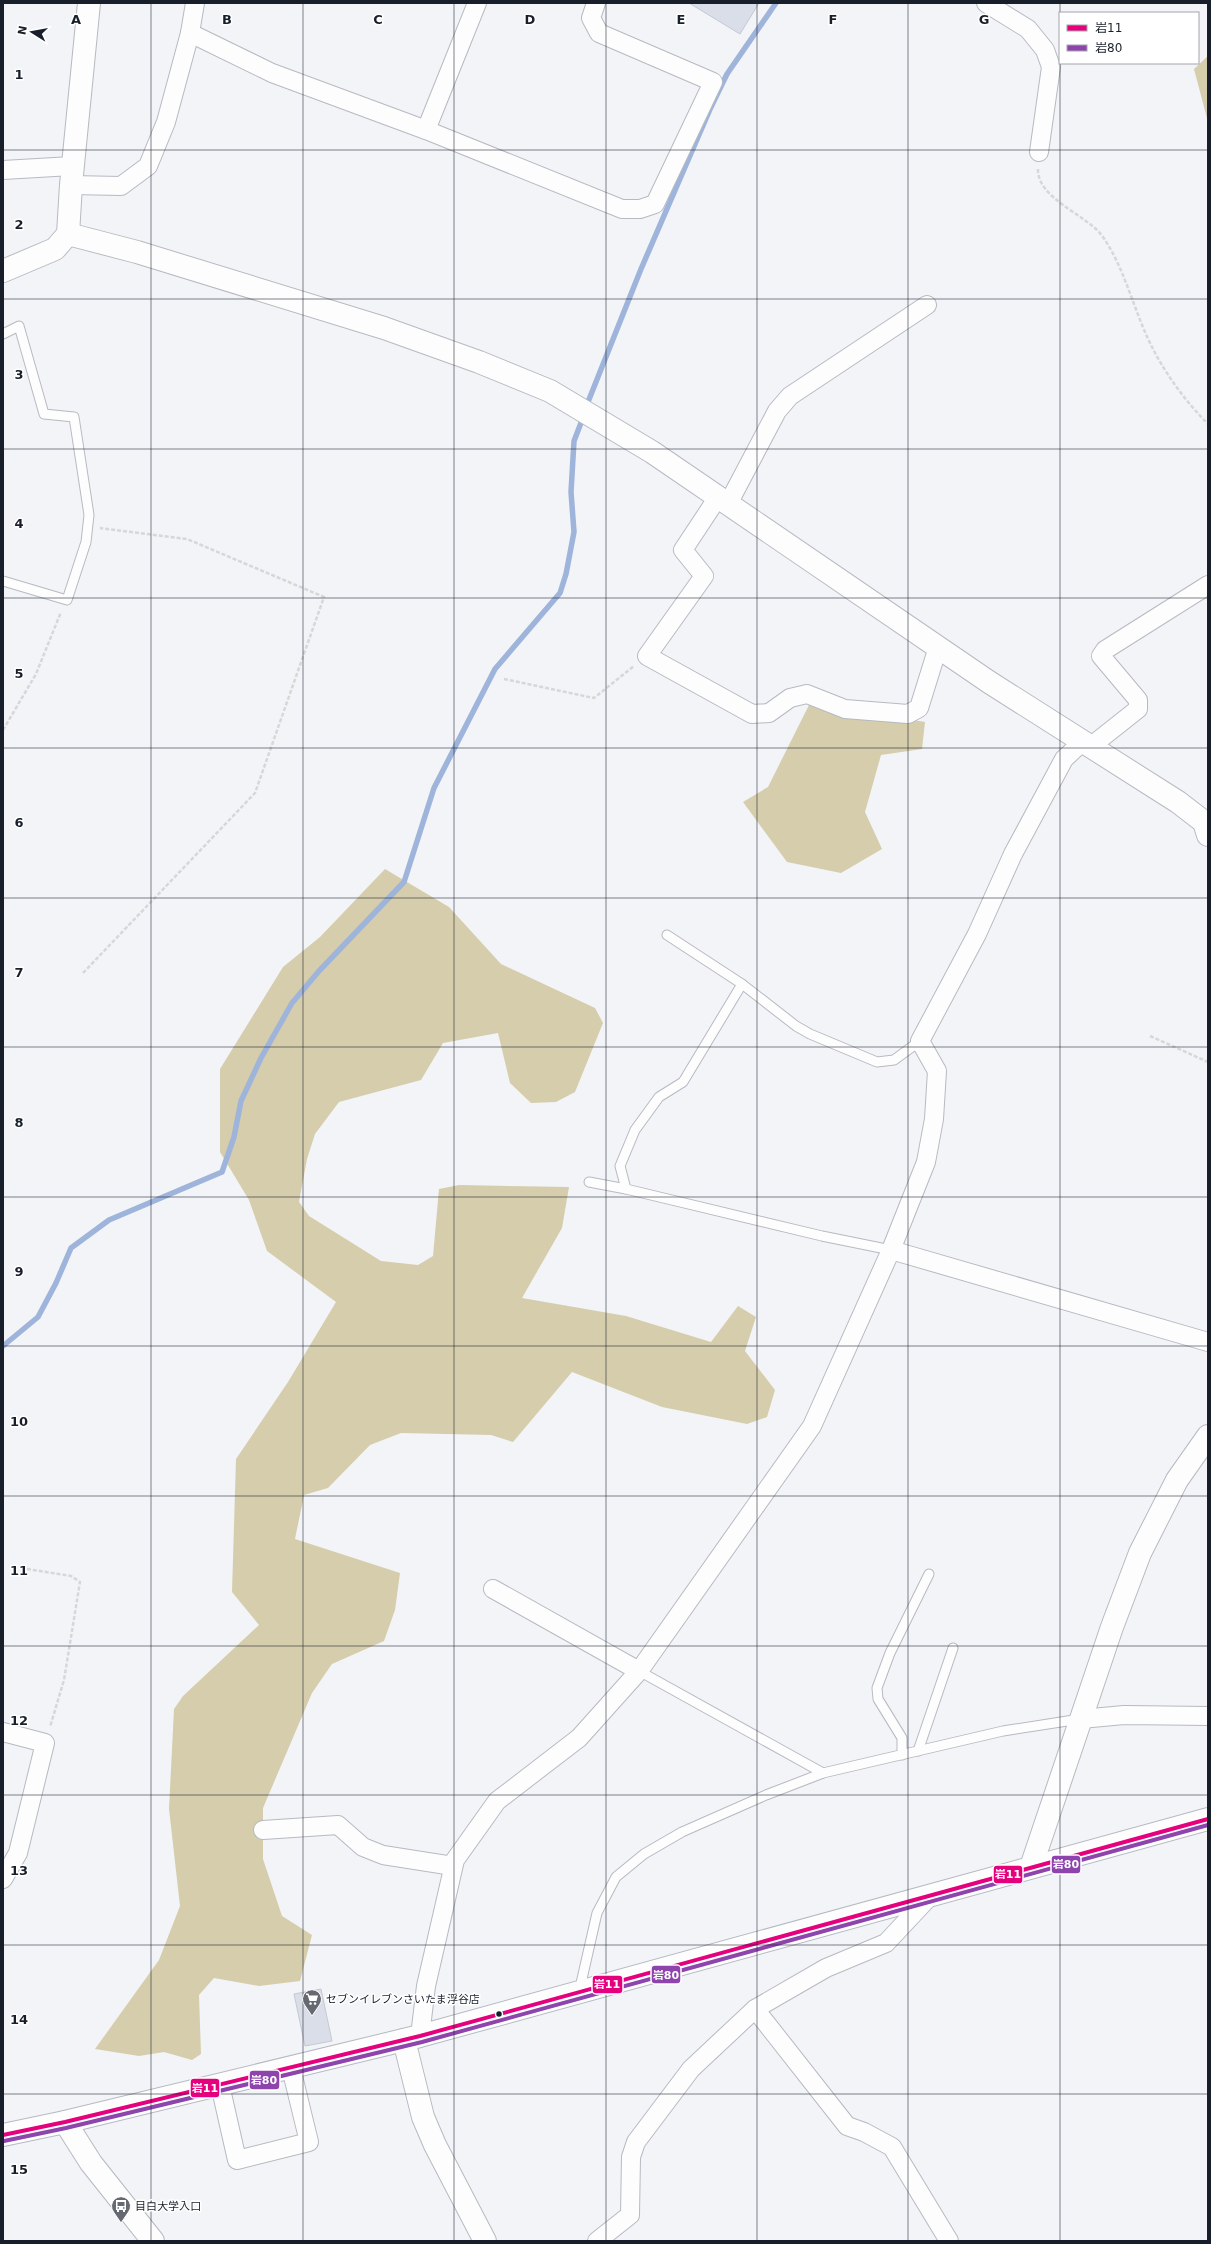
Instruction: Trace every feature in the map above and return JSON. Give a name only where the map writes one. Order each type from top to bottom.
[{"type":"street","points":[[3,271],[55,249],[68,234],[72,176],[89,3]]},
{"type":"street","points":[[3,170],[72,176],[120,186],[148,166],[166,122],[190,33],[196,3]]},
{"type":"street","points":[[426,130],[477,3]]},
{"type":"street","points":[[190,33],[272,73],[426,130],[622,209],[640,210],[655,204],[713,82],[599,33],[590,18],[596,3]]},
{"type":"street","points":[[988,4],[1028,29],[1045,50],[1051,67],[1039,152]]},
{"type":"street","points":[[68,234],[137,252],[384,328],[479,362],[550,391],[652,452],[1086,745],[1178,802],[1204,822],[1208,835]]},
{"type":"street","points":[[927,305],[790,396],[777,411],[723,500],[683,550],[704,576],[647,656],[752,714],[770,713],[790,698],[807,694],[845,709],[908,714],[919,708],[938,646]]},
{"type":"street","points":[[485,2241],[423,2117],[412,2038],[426,1986],[454,1860],[497,1801],[579,1738],[639,1671],[812,1426],[891,1250],[926,1162],[931,1141],[937,1071],[920,1041],[976,934],[1013,854],[1064,759],[1138,709],[1138,700],[1101,656],[1105,650],[1208,585]]},
{"type":"street","points":[[891,1250],[1208,1342]]},
{"type":"street","points":[[1031,1867],[1112,1627],[1140,1553],[1177,1480],[1208,1436]]},
{"type":"street","points":[[493,1589],[639,1671]]},
{"type":"street","points":[[1081,1719],[1124,1715],[1208,1716]]},
{"type":"street","points":[[3,1732],[45,1743],[10,1850],[3,1879]]},
{"type":"street","points":[[3,2135],[65,2122],[412,2038],[1208,1819]]},
{"type":"street","points":[[264,1830],[338,1825],[363,1847],[383,1855],[453,1866]]},
{"type":"street","points":[[597,2241],[630,2215],[631,2157],[636,2142],[691,2069],[755,2009],[826,1968],[886,1942],[930,1896]]},
{"type":"street","points":[[755,2009],[847,2126],[864,2132],[892,2147],[949,2241]]},
{"type":"street","points":[[220,2085],[237,2160],[309,2142],[291,2068]]},
{"type":"street","points":[[65,2122],[91,2163],[153,2241]]},
{"type":"lane","points":[[3,334],[19,326],[44,414],[74,417],[89,515],[86,542],[67,600],[3,581]]},
{"type":"lane","points":[[667,936],[742,984],[796,1026],[877,1062],[894,1060],[920,1041]]},
{"type":"lane","points":[[626,1189],[620,1166],[635,1130],[660,1097],[683,1082],[742,984]]},
{"type":"lane","points":[[589,1182],[626,1189],[822,1236],[891,1250]]},
{"type":"lane","points":[[902,1755],[902,1738],[878,1699],[877,1688],[890,1653],[928,1574]]},
{"type":"lane","points":[[918,1751],[953,1648]]},
{"type":"lane","points":[[639,1671],[823,1773]]},
{"type":"lane","points":[[578,1992],[598,1913],[616,1877],[644,1854],[682,1832],[766,1795],[823,1773],[1003,1731],[1081,1719]]},
{"type":"path","points":[[1039,152],[1038,175],[1052,197],[1085,219],[1102,236],[1128,287],[1150,342],[1169,376],[1196,412],[1208,424]]},
{"type":"path","points":[[83,973],[255,793],[324,597],[187,539],[88,526]]},
{"type":"path","points":[[3,730],[36,674],[67,600]]},
{"type":"path","points":[[504,679],[594,698],[647,656]]},
{"type":"path","points":[[1150,1036],[1208,1062]]},
{"type":"path","points":[[21,1568],[71,1576],[80,1582],[64,1680],[45,1743]]},
{"type":"shaded area","points":[[1208,56],[1208,122],[1194,69]]},
{"type":"shaded area","points":[[810,703],[925,722],[922,749],[881,755],[865,812],[882,849],[841,873],[787,862],[743,802],[768,787]]},
{"type":"shaded area","points":[[385,869],[449,907],[501,964],[595,1008],[603,1023],[575,1092],[556,1102],[531,1103],[510,1083],[498,1033],[443,1043],[421,1080],[339,1102],[315,1134],[307,1159],[299,1202],[309,1216],[381,1261],[418,1265],[433,1256],[439,1189],[459,1185],[569,1187],[562,1228],[522,1298],[626,1316],[711,1342],[738,1306],[756,1317],[745,1351],[775,1390],[767,1417],[747,1424],[662,1407],[572,1372],[513,1442],[491,1435],[401,1433],[370,1445],[328,1488],[304,1495],[295,1539],[400,1573],[395,1610],[384,1641],[332,1664],[312,1693],[263,1808],[263,1859],[282,1916],[312,1935],[300,1981],[259,1986],[214,1978],[199,1995],[201,2054],[192,2060],[164,2052],[139,2056],[95,2049],[159,1960],[180,1906],[169,1809],[174,1709],[183,1696],[259,1625],[232,1592],[236,1459],[288,1382],[336,1302],[267,1251],[249,1200],[220,1152],[220,1069],[283,967],[320,937]]},
{"type":"building","points":[[689,3],[759,3],[740,34]]},
{"type":"building","points":[[321,1989],[332,2041],[305,2046],[294,1994]]},
{"type":"waterway","points":[[586,407],[641,269],[711,107],[727,74],[776,3]]},
{"type":"waterway","points":[[3,1346],[38,1317],[56,1283],[71,1248],[109,1220],[222,1172],[234,1137],[241,1101],[261,1058],[292,1003],[319,971],[404,882],[434,788],[495,669],[560,593],[566,574],[574,532],[571,492],[574,441],[584,415]]},
{"type":"transit line","name":"岩11","points":[[3,2135],[65,2122],[420,2036],[1208,1819]]},
{"type":"transit line","name":"岩80","points":[[4,2141],[66,2128],[422,2042],[1208,1825]]},
{"type":"place","name":"セブンイレブンさいたま浮谷店","points":[[312,2016]]},
{"type":"place","name":"目白大学入口","points":[[121,2223]]}]
